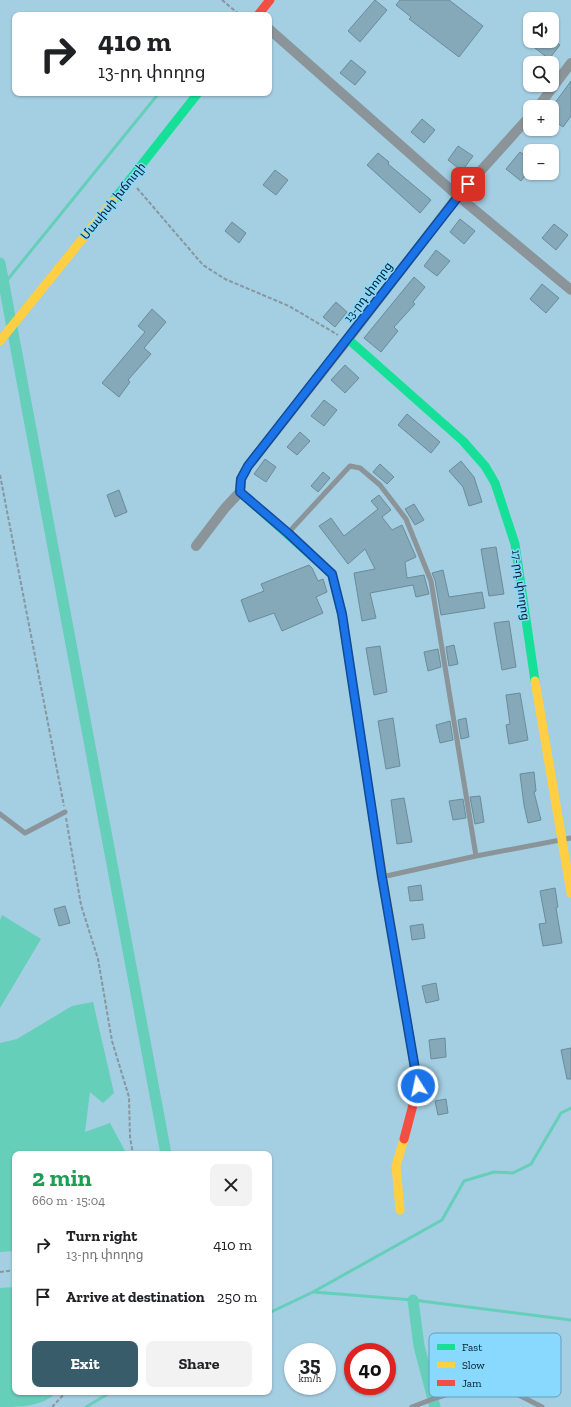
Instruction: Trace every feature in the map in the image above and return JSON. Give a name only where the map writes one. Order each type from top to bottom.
[{"type":"street","points":[[260,12],[270,0]]},
{"type":"street","points":[[272,33],[458,196],[571,290]]},
{"type":"street","points":[[543,100],[571,63]]},
{"type":"street","name":"Մասիսի խճուղի","points":[[0,341],[196,96]]},
{"type":"street","name":"13-րդ փողոց","points":[[240,492],[241,479],[248,466],[458,196],[523,124]]},
{"type":"street","name":"17-րդ փողոց","points":[[348,339],[463,441],[485,466],[495,483],[515,544],[532,660],[566,839],[571,893]]},
{"type":"street","points":[[196,546],[225,508],[240,492],[288,533],[332,574],[342,614],[382,877],[418,1086],[396,1166],[400,1210]]},
{"type":"lane","points":[[288,533],[350,466],[360,468],[380,485],[406,519],[431,581],[476,856]]},
{"type":"lane","points":[[0,814],[25,833],[65,812]]},
{"type":"lane","points":[[382,877],[476,856],[566,839]]},
{"type":"lane","points":[[412,1407],[444,1397]]},
{"type":"lane","points":[[521,1397],[542,1407]]},
{"type":"path","points":[[224,1],[237,12]]},
{"type":"path","points":[[130,180],[203,265],[225,279],[289,306],[332,333],[348,339]]},
{"type":"path","points":[[0,1272],[12,1270]]},
{"type":"path","points":[[52,1407],[63,1395]]},
{"type":"shaded area","points":[[2,915],[41,939],[0,1008],[0,920]]},
{"type":"shaded area","points":[[93,1002],[114,1093],[103,1103],[90,1092],[85,1132],[110,1123],[125,1151],[12,1151],[12,1251],[0,1252],[0,1043],[17,1039],[72,1006]]},
{"type":"shaded area","points":[[12,1287],[12,1395],[53,1395],[45,1401],[23,1406],[0,1407],[0,1288]]},
{"type":"building","points":[[375,0],[387,10],[360,42],[348,31]]},
{"type":"building","points":[[400,0],[449,0],[483,26],[459,57],[409,19],[411,17],[396,5]]},
{"type":"building","points":[[535,48],[558,48],[551,56],[545,56]]},
{"type":"building","points":[[351,60],[366,72],[355,85],[340,73]]},
{"type":"building","points":[[571,81],[571,116],[563,127],[559,124],[559,100],[557,100]]},
{"type":"building","points":[[422,119],[435,130],[424,143],[411,132]]},
{"type":"building","points":[[458,146],[473,156],[462,171],[448,160]]},
{"type":"building","points":[[520,152],[523,154],[523,178],[521,181],[506,169]]},
{"type":"building","points":[[378,153],[389,162],[388,164],[431,200],[420,213],[367,165]]},
{"type":"building","points":[[275,170],[288,180],[276,195],[263,185]]},
{"type":"building","points":[[460,219],[475,231],[464,244],[450,232]]},
{"type":"building","points":[[232,222],[246,233],[239,243],[225,231]]},
{"type":"building","points":[[554,224],[568,235],[556,250],[542,238]]},
{"type":"building","points":[[436,250],[450,261],[437,276],[424,266]]},
{"type":"building","points":[[414,277],[425,287],[413,302],[415,304],[394,327],[398,331],[381,352],[364,338]]},
{"type":"building","points":[[542,284],[559,298],[546,313],[530,299]]},
{"type":"building","points":[[336,302],[347,312],[335,327],[323,317]]},
{"type":"building","points":[[152,309],[166,322],[144,348],[151,354],[128,380],[130,382],[119,397],[102,383],[145,332],[138,326]]},
{"type":"building","points":[[345,365],[359,378],[345,393],[331,380]]},
{"type":"building","points":[[324,400],[337,410],[324,426],[311,416]]},
{"type":"building","points":[[407,414],[440,442],[431,453],[398,425]]},
{"type":"building","points":[[300,432],[310,441],[297,455],[287,447]]},
{"type":"building","points":[[265,459],[276,467],[266,482],[254,474]]},
{"type":"building","points":[[461,461],[474,477],[482,502],[469,506],[463,487],[449,471]]},
{"type":"building","points":[[380,464],[394,477],[387,484],[373,472]]},
{"type":"building","points":[[323,472],[330,478],[318,492],[311,486]]},
{"type":"building","points":[[119,490],[127,512],[115,517],[107,495]]},
{"type":"building","points":[[379,495],[391,510],[382,517],[392,530],[402,525],[416,557],[405,562],[407,578],[424,575],[429,594],[416,597],[413,585],[370,593],[376,618],[362,621],[354,573],[375,569],[365,549],[348,564],[319,526],[331,518],[344,536],[378,509],[371,501]]},
{"type":"building","points":[[414,504],[424,520],[415,525],[405,509]]},
{"type":"building","points":[[496,547],[504,594],[489,596],[481,549]]},
{"type":"building","points":[[309,565],[318,581],[323,579],[327,592],[316,597],[323,613],[282,631],[274,613],[249,622],[241,600],[264,591],[261,584]]},
{"type":"building","points":[[443,570],[449,597],[482,592],[485,608],[441,615],[435,580],[432,573]]},
{"type":"building","points":[[509,621],[516,667],[502,670],[494,623]]},
{"type":"building","points":[[454,645],[458,664],[449,666],[446,647]]},
{"type":"building","points":[[380,646],[387,692],[374,695],[366,648]]},
{"type":"building","points":[[438,649],[441,667],[428,671],[424,652]]},
{"type":"building","points":[[520,693],[528,740],[509,744],[506,725],[510,724],[506,695]]},
{"type":"building","points":[[393,718],[400,766],[386,769],[378,721]]},
{"type":"building","points":[[466,718],[469,737],[461,739],[458,720]]},
{"type":"building","points":[[450,721],[453,740],[440,743],[436,725]]},
{"type":"building","points":[[534,772],[536,791],[534,792],[541,820],[528,823],[520,774]]},
{"type":"building","points":[[480,796],[484,822],[475,824],[470,797]]},
{"type":"building","points":[[404,798],[412,842],[397,844],[391,800]]},
{"type":"building","points":[[463,799],[466,818],[453,820],[449,801]]},
{"type":"building","points":[[421,885],[423,900],[410,901],[408,887]]},
{"type":"building","points":[[555,888],[558,907],[556,908],[562,943],[543,946],[539,924],[546,923],[540,891]]},
{"type":"building","points":[[65,906],[70,923],[59,926],[54,909]]},
{"type":"building","points":[[423,924],[425,938],[412,940],[410,926]]},
{"type":"building","points":[[436,983],[439,1000],[426,1003],[422,986]]},
{"type":"building","points":[[445,1038],[446,1057],[431,1059],[429,1040]]},
{"type":"building","points":[[571,1048],[571,1079],[567,1079],[561,1050]]},
{"type":"building","points":[[446,1099],[448,1113],[438,1115],[435,1101]]},
{"type":"waterway","points":[[4,284],[157,96]]},
{"type":"waterway","points":[[0,263],[165,1151]]},
{"type":"waterway","points":[[272,1312],[313,1292],[442,1220],[464,1181],[494,1172],[513,1173],[531,1164],[561,1113],[571,1108]]},
{"type":"waterway","points":[[314,1292],[413,1300],[571,1320]]},
{"type":"waterway","points":[[413,1300],[419,1346],[429,1384]]},
{"type":"waterway","points":[[86,1407],[106,1395]]},
{"type":"waterway","points":[[432,1397],[435,1407]]},
{"type":"traffic: fast","points":[[113,201],[196,96]]},
{"type":"traffic: fast","points":[[348,339],[463,441],[485,466],[495,483],[515,544],[535,681]]},
{"type":"traffic: fast","points":[[240,492],[332,574],[342,614],[374,825]]},
{"type":"traffic: slow","points":[[0,341],[113,201]]},
{"type":"traffic: slow","points":[[535,681],[571,893]]},
{"type":"traffic: slow","points":[[374,825],[400,981]]},
{"type":"traffic: slow","points":[[400,1210],[396,1166],[404,1139]]},
{"type":"traffic: jam","points":[[260,12],[270,0]]},
{"type":"traffic: jam","points":[[400,981],[418,1086],[404,1139]]},
{"type":"route","points":[[418,1086],[382,877],[342,614],[332,574],[288,533],[240,492],[241,479],[248,466],[468,184]]}]
